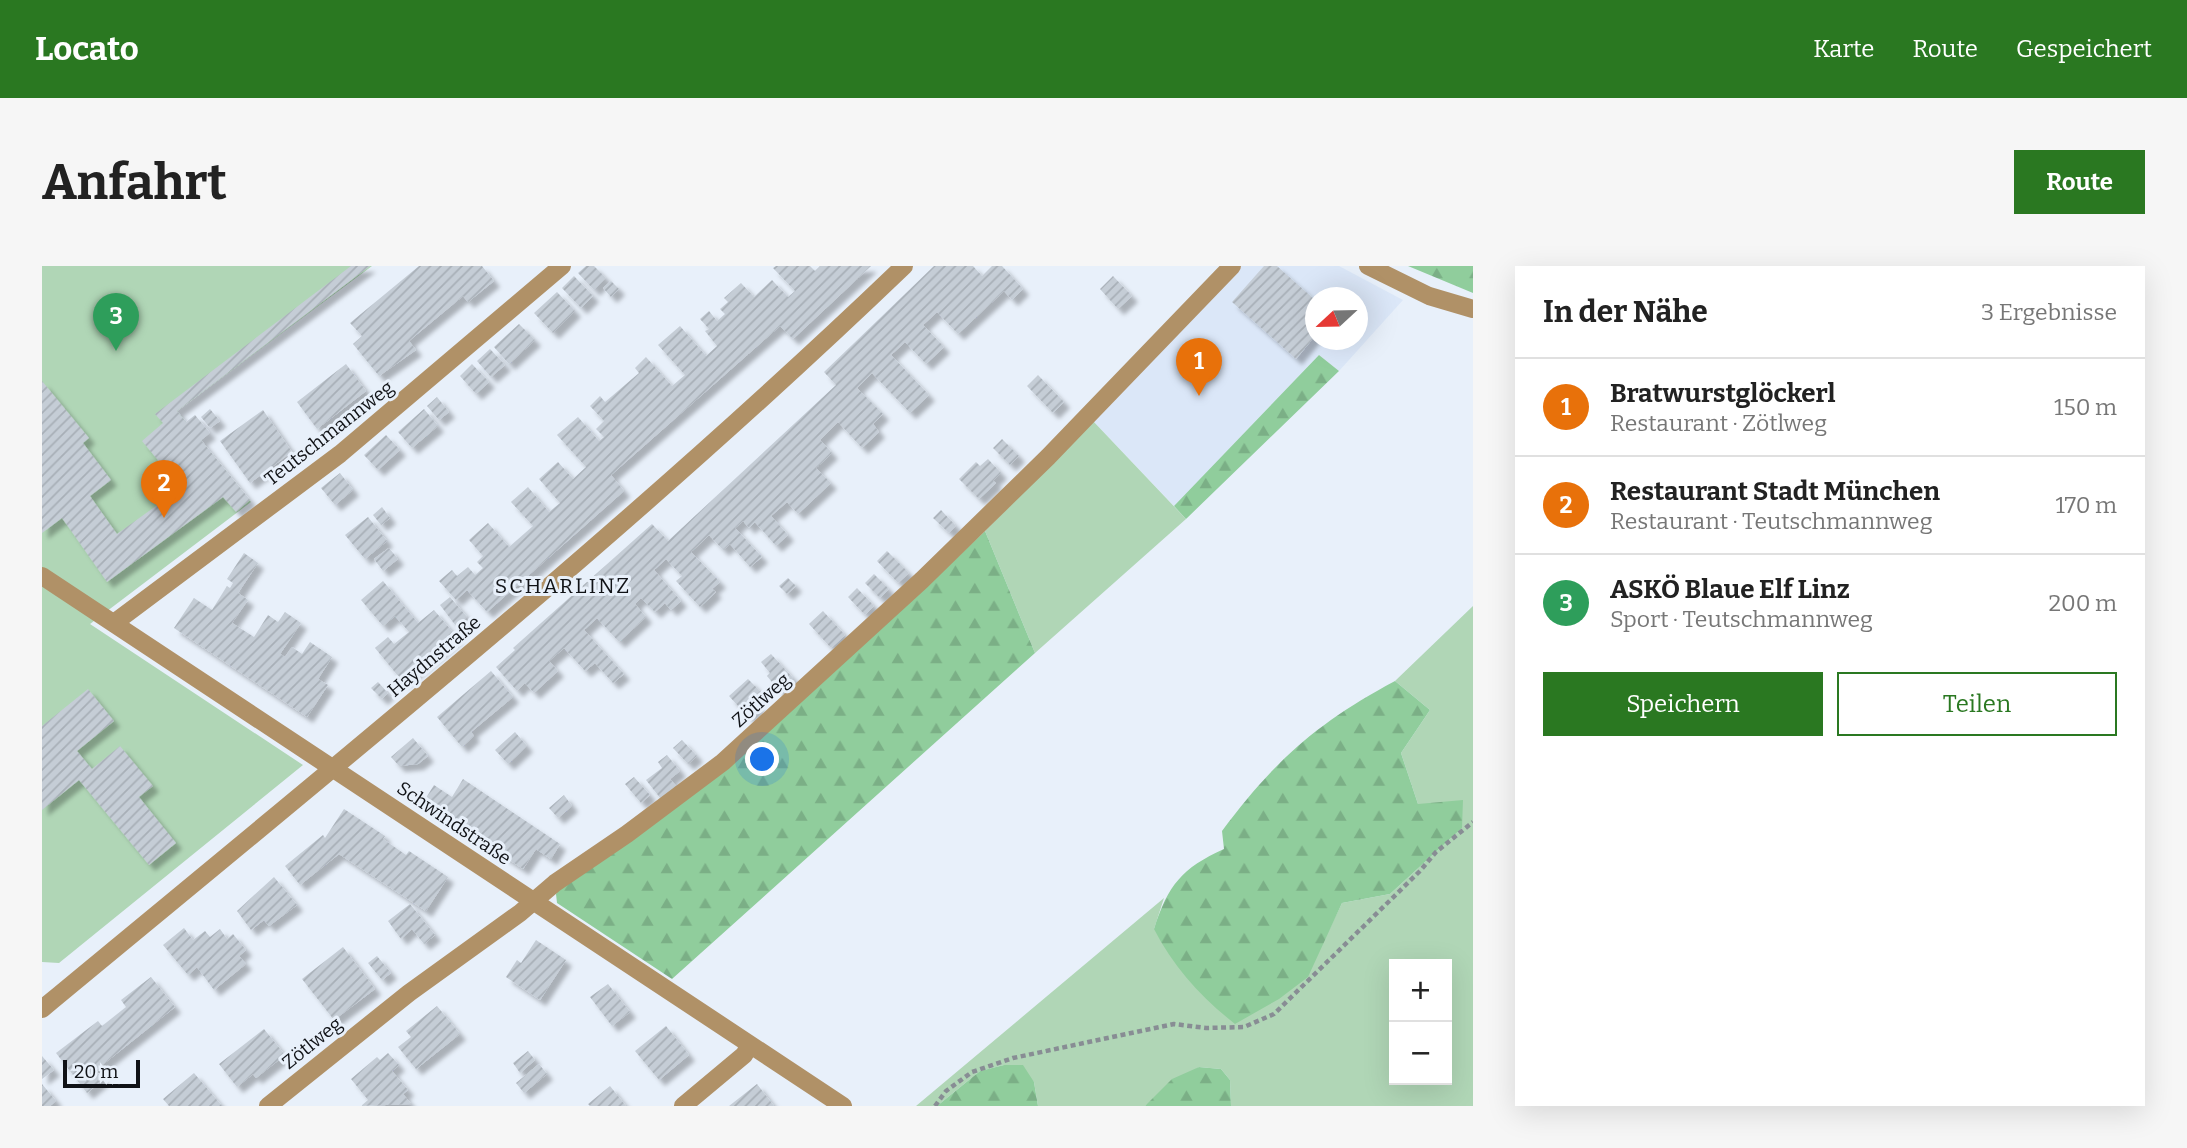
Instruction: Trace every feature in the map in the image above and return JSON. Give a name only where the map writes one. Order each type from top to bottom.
[{"type":"street","name":"Teutschmannweg","points":[[114,623],[340,454],[562,266]]},
{"type":"street","name":"Haydnstraße","points":[[42,1009],[334,769],[642,508],[810,357],[904,266]]},
{"type":"street","name":"Zötlweg","points":[[268,1106],[409,993],[676,799],[789,703],[1048,457],[1232,266]]},
{"type":"street","points":[[1368,266],[1429,296],[1473,309]]},
{"type":"street","name":"Schwindstraße","points":[[42,576],[843,1106]]},
{"type":"street","points":[[683,1106],[744,1055],[750,1045]]},
{"type":"path","points":[[935,1106],[946,1091],[972,1072],[1023,1055],[1174,1024],[1206,1028],[1244,1027],[1274,1014],[1420,871],[1436,852],[1473,822]]},
{"type":"shaded area","points":[[1239,266],[1339,266],[1403,300],[1368,339],[1368,287],[1305,287],[1305,350],[1358,350],[1339,371],[1319,355],[1174,506],[1093,421]]},
{"type":"green space","points":[[42,266],[372,266],[177,411],[251,502],[90,624],[303,765],[59,963],[42,962]]},
{"type":"green space","points":[[1408,266],[1473,266],[1473,293]]},
{"type":"green space","points":[[1319,355],[1339,371],[1186,519],[1174,506]]},
{"type":"green space","points":[[1093,421],[1186,519],[1035,653],[985,531]]},
{"type":"green space","points":[[985,531],[1035,653],[672,979],[557,903],[556,894],[560,887],[928,585]]},
{"type":"green space","points":[[1473,606],[1473,1106],[1231,1106],[1230,1080],[1221,1069],[1199,1067],[1145,1106],[1038,1106],[1034,1082],[1004,1065],[980,1071],[937,1106],[916,1106],[1164,898],[1154,929],[1329,930],[1342,903],[1390,894],[1462,828],[1418,804],[1401,753],[1430,710],[1395,681]]},
{"type":"green space","points":[[1395,681],[1430,710],[1401,753],[1418,804],[1463,800],[1462,828],[1390,894],[1342,903],[1308,977],[1279,999],[1235,1024],[1189,981],[1154,929],[1165,901],[1171,889],[1187,871],[1224,849],[1222,831],[1279,764],[1320,728]]},
{"type":"green space","points":[[1004,1065],[1023,1065],[1034,1082],[1038,1106],[937,1106],[980,1071]]},
{"type":"green space","points":[[1199,1067],[1221,1069],[1230,1080],[1231,1106],[1145,1106],[1172,1079]]},
{"type":"building","points":[[351,266],[370,266],[177,411],[186,422],[195,415],[210,433],[201,440],[250,500],[236,512],[223,497],[107,582],[62,518],[42,533],[42,381],[89,438],[83,443],[111,480],[90,496],[117,534],[181,488],[142,441],[163,423],[155,414]]},
{"type":"building","points":[[419,266],[482,266],[494,281],[468,302],[463,296],[409,341],[416,350],[379,376],[353,344],[362,336],[350,323]]},
{"type":"building","points":[[586,266],[594,266],[606,278],[594,290],[578,273]]},
{"type":"building","points":[[810,266],[815,271],[820,266],[871,266],[793,339],[780,326],[611,475],[624,491],[487,612],[467,590],[456,600],[439,581],[452,570],[457,576],[468,567],[475,575],[483,568],[477,562],[483,556],[469,540],[488,523],[509,547],[533,526],[511,502],[528,487],[549,512],[560,503],[539,479],[558,462],[573,479],[586,467],[557,435],[578,417],[599,441],[604,437],[596,429],[604,421],[590,406],[600,396],[605,402],[639,373],[635,368],[646,357],[672,386],[685,375],[658,345],[680,326],[706,356],[717,346],[705,331],[709,329],[700,319],[709,311],[717,321],[725,314],[720,309],[728,302],[724,298],[741,283],[754,297],[772,280],[788,297],[795,291],[773,268]]},
{"type":"building","points":[[934,266],[973,266],[982,276],[992,266],[1002,266],[1023,289],[1012,300],[1004,291],[958,334],[937,312],[923,325],[944,347],[926,364],[905,342],[891,355],[929,395],[910,413],[872,373],[857,388],[883,414],[873,424],[879,432],[862,448],[838,422],[820,440],[832,453],[816,468],[831,483],[798,514],[787,502],[771,516],[788,535],[776,546],[755,522],[749,528],[743,521],[735,528],[762,557],[750,567],[730,544],[723,550],[709,535],[691,552],[720,582],[712,589],[716,592],[700,607],[676,581],[682,576],[666,559],[654,570],[681,601],[671,610],[665,603],[655,612],[641,598],[635,604],[646,617],[619,642],[597,618],[584,630],[624,674],[613,683],[595,663],[585,671],[564,648],[549,661],[558,671],[534,693],[525,683],[517,691],[496,667],[515,650],[513,648],[652,524],[668,541],[836,385],[824,372]]},
{"type":"building","points":[[1264,266],[1277,266],[1305,291],[1305,348],[1296,359],[1232,302]]},
{"type":"building","points":[[574,276],[593,296],[581,308],[562,288]]},
{"type":"building","points":[[1113,276],[1132,296],[1118,309],[1100,289]]},
{"type":"building","points":[[611,281],[619,289],[611,297],[603,288]]},
{"type":"building","points":[[557,292],[575,311],[553,333],[534,313]]},
{"type":"building","points":[[519,324],[535,340],[509,364],[494,347]]},
{"type":"building","points":[[490,349],[505,365],[491,377],[477,361]]},
{"type":"building","points":[[346,364],[366,391],[317,429],[297,402]]},
{"type":"building","points":[[472,364],[489,382],[476,394],[460,376]]},
{"type":"building","points":[[1038,375],[1064,402],[1053,413],[1027,386]]},
{"type":"building","points":[[437,397],[449,412],[439,420],[427,406]]},
{"type":"building","points":[[210,409],[220,421],[210,428],[201,417]]},
{"type":"building","points":[[424,409],[438,426],[412,448],[398,432]]},
{"type":"building","points":[[263,410],[292,452],[250,483],[220,441]]},
{"type":"building","points":[[386,435],[400,450],[378,470],[364,455]]},
{"type":"building","points":[[1002,439],[1019,456],[1010,465],[993,448]]},
{"type":"building","points":[[988,459],[1001,473],[993,481],[996,483],[979,499],[959,479],[976,462],[980,466]]},
{"type":"building","points":[[340,473],[353,490],[335,505],[321,488]]},
{"type":"building","points":[[382,507],[390,518],[381,525],[373,515]]},
{"type":"building","points":[[941,510],[956,526],[949,533],[933,518]]},
{"type":"building","points":[[368,517],[387,541],[365,559],[345,535]]},
{"type":"building","points":[[389,548],[398,559],[383,571],[374,559]]},
{"type":"building","points":[[887,551],[909,573],[898,583],[877,561]]},
{"type":"building","points":[[244,553],[258,563],[238,593],[248,600],[232,623],[254,637],[268,615],[278,622],[285,612],[301,623],[280,654],[285,657],[292,647],[302,654],[310,642],[332,657],[318,679],[328,685],[307,717],[174,628],[194,598],[212,610],[227,586],[230,588],[233,583],[227,579]]},
{"type":"building","points":[[874,574],[889,589],[880,598],[865,583]]},
{"type":"building","points":[[788,578],[796,586],[787,594],[779,586]]},
{"type":"building","points":[[383,581],[418,623],[434,610],[457,637],[403,682],[375,648],[388,637],[394,644],[409,632],[395,616],[383,626],[361,600]]},
{"type":"building","points":[[857,588],[874,606],[865,615],[848,597]]},
{"type":"building","points":[[450,597],[467,617],[456,626],[440,605]]},
{"type":"building","points":[[823,611],[845,635],[831,648],[809,624]]},
{"type":"building","points":[[771,654],[794,679],[780,692],[767,676],[770,673],[761,662]]},
{"type":"building","points":[[491,671],[513,697],[471,732],[474,736],[462,747],[437,717]]},
{"type":"building","points":[[748,679],[763,694],[755,702],[759,706],[748,717],[729,696]]},
{"type":"building","points":[[378,682],[388,693],[382,699],[371,688]]},
{"type":"building","points":[[88,689],[114,721],[77,751],[92,769],[120,746],[153,786],[139,797],[176,843],[149,865],[79,780],[42,810],[42,726]]},
{"type":"building","points":[[515,732],[527,746],[508,764],[495,750]]},
{"type":"building","points":[[413,738],[428,756],[418,764],[399,766],[391,757]]},
{"type":"building","points":[[682,740],[697,756],[688,764],[673,748]]},
{"type":"building","points":[[667,755],[680,771],[670,779],[677,787],[661,799],[646,780],[662,768],[658,762]]},
{"type":"building","points":[[634,777],[650,795],[641,803],[625,784]]},
{"type":"building","points":[[463,779],[560,844],[551,859],[536,849],[523,869],[440,814],[438,817],[421,806],[434,785],[452,797]]},
{"type":"building","points":[[564,795],[572,806],[558,818],[549,808]]},
{"type":"building","points":[[344,809],[385,836],[383,839],[406,855],[409,851],[448,877],[426,911],[339,854],[300,885],[285,866],[323,835],[325,838]]},
{"type":"building","points":[[274,877],[297,905],[269,926],[264,920],[251,930],[237,911]]},
{"type":"building","points":[[410,904],[435,935],[424,944],[412,929],[401,939],[388,921]]},
{"type":"building","points":[[184,928],[193,940],[205,931],[210,937],[220,929],[227,939],[233,934],[246,950],[239,956],[246,964],[214,990],[197,967],[188,975],[163,945]]},
{"type":"building","points":[[536,940],[566,960],[540,1000],[506,977],[517,960],[521,963]]},
{"type":"building","points":[[343,947],[375,989],[334,1020],[302,979]]},
{"type":"building","points":[[377,956],[391,973],[382,980],[368,963]]},
{"type":"building","points":[[151,977],[175,1007],[96,1070],[103,1080],[87,1093],[56,1053],[98,1021],[102,1026],[126,1007],[121,1000]]},
{"type":"building","points":[[608,984],[630,1012],[612,1026],[590,997]]},
{"type":"building","points":[[437,1006],[460,1034],[416,1069],[398,1047],[411,1037],[406,1031]]},
{"type":"building","points":[[666,1026],[689,1055],[659,1080],[635,1051]]},
{"type":"building","points":[[264,1029],[285,1055],[256,1078],[253,1074],[237,1087],[219,1064]]},
{"type":"building","points":[[528,1051],[535,1060],[520,1073],[513,1063]]},
{"type":"building","points":[[388,1053],[399,1065],[392,1071],[408,1090],[403,1094],[411,1104],[361,1106],[368,1100],[351,1079],[377,1057],[380,1060]]},
{"type":"building","points":[[42,1056],[54,1070],[42,1079]]},
{"type":"building","points":[[539,1064],[547,1074],[524,1093],[516,1083]]},
{"type":"building","points":[[194,1073],[222,1106],[169,1106],[163,1099]]},
{"type":"building","points":[[42,1084],[56,1101],[50,1106],[42,1106]]},
{"type":"building","points":[[757,1084],[774,1106],[729,1106]]},
{"type":"building","points":[[610,1086],[626,1106],[588,1104]]},
{"type":"place","name":"ASKÖ Blaue Elf Linz","points":[[116,351]]},
{"type":"place","name":"Bratwurstglöckerl","points":[[1199,396]]},
{"type":"place","name":"Restaurant Stadt München","points":[[164,518]]},
{"type":"district","name":"SCHARLINZ","points":[[563,586]]}]
